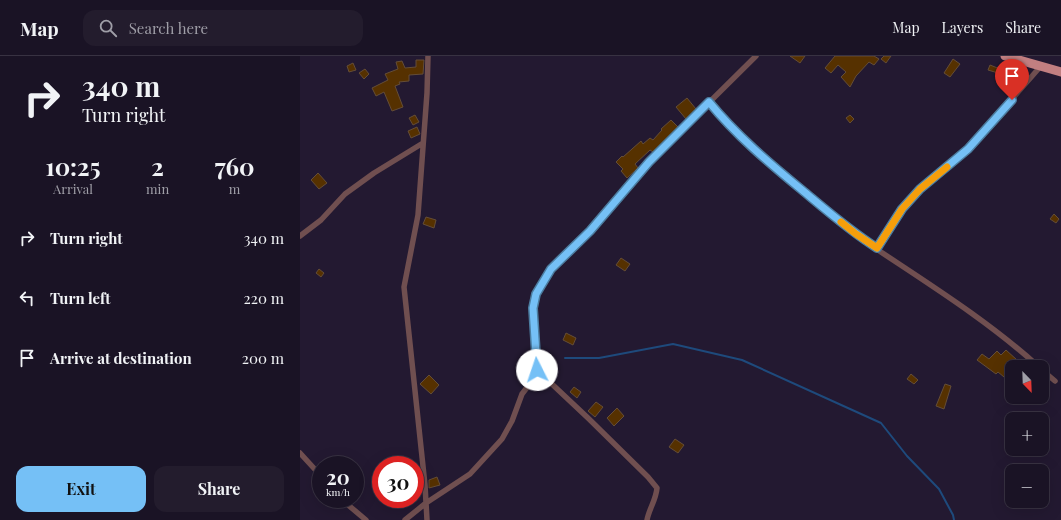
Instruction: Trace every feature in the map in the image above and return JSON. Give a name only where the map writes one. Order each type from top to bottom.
[{"type":"main road","points":[[1005,56],[1061,72]]},
{"type":"street","points":[[427,520],[404,286],[418,215],[427,93],[428,56]]},
{"type":"street","points":[[405,520],[426,502],[470,474],[502,439],[512,421],[522,394],[535,377],[537,370],[533,308],[536,294],[551,269],[590,231],[649,162],[756,56]]},
{"type":"street","points":[[877,248],[902,209],[920,189],[968,149],[1040,67]]},
{"type":"street","points":[[709,102],[727,123],[786,177],[856,234],[969,312],[1021,350],[1032,360]]},
{"type":"street","points":[[300,236],[321,220],[345,194],[374,173],[423,143]]},
{"type":"street","points":[[537,370],[588,418],[648,477],[657,488],[647,520]]},
{"type":"street","points":[[1049,376],[1055,381]]},
{"type":"street","points":[[300,453],[312,466]]},
{"type":"street","points":[[352,508],[366,520]]},
{"type":"building","points":[[790,56],[805,56],[800,63]]},
{"type":"building","points":[[835,56],[874,56],[879,59],[874,65],[869,62],[856,76],[850,87],[841,77],[846,72],[838,65],[831,73],[825,68]]},
{"type":"building","points":[[884,56],[891,56],[886,63],[881,59]]},
{"type":"building","points":[[953,59],[960,64],[950,77],[944,73]]},
{"type":"building","points":[[416,60],[424,60],[423,74],[409,75],[409,81],[399,82],[400,84],[395,86],[403,107],[392,111],[384,92],[376,96],[372,88],[388,80],[385,74],[398,69],[396,62],[402,61],[405,68],[416,67]]},
{"type":"building","points":[[353,63],[356,70],[349,72],[347,66]]},
{"type":"building","points":[[990,65],[1000,69],[998,73],[988,70]]},
{"type":"building","points":[[365,69],[369,74],[364,79],[359,73]]},
{"type":"building","points":[[687,98],[696,109],[686,119],[676,107]]},
{"type":"building","points":[[415,115],[419,122],[413,125],[409,118]]},
{"type":"building","points":[[850,115],[854,119],[850,123],[846,118]]},
{"type":"building","points":[[671,120],[678,127],[653,152],[650,150],[635,164],[638,168],[627,178],[621,171],[623,169],[616,162],[641,141],[643,144],[650,138],[653,140],[662,130],[661,129]]},
{"type":"building","points":[[417,127],[420,134],[411,138],[408,131]]},
{"type":"building","points":[[318,173],[327,183],[319,189],[311,180]]},
{"type":"building","points":[[1054,214],[1059,219],[1056,223],[1050,219]]},
{"type":"building","points":[[426,217],[436,220],[434,228],[423,224]]},
{"type":"building","points":[[621,258],[630,264],[625,271],[616,265]]},
{"type":"building","points":[[319,269],[324,273],[321,277],[316,273]]},
{"type":"building","points":[[566,333],[576,338],[573,345],[563,340]]},
{"type":"building","points":[[1006,350],[1017,360],[1005,360],[1004,377],[998,372],[996,374],[977,360],[982,354],[989,359],[997,351],[1001,355]]},
{"type":"building","points":[[911,374],[918,380],[914,384],[907,379]]},
{"type":"building","points":[[429,375],[439,385],[431,394],[420,384]]},
{"type":"building","points":[[945,384],[951,386],[944,409],[936,406]]},
{"type":"building","points":[[574,387],[581,392],[577,398],[570,392]]},
{"type":"building","points":[[596,402],[603,407],[595,417],[588,411]]},
{"type":"building","points":[[617,408],[624,416],[614,426],[607,418]]},
{"type":"building","points":[[675,439],[684,445],[678,453],[669,447]]},
{"type":"building","points":[[437,477],[440,485],[429,488],[429,480]]},
{"type":"waterway","points":[[565,358],[599,358],[673,344],[742,360],[881,423],[907,456],[939,489],[953,515],[954,520]]},
{"type":"slow traffic","points":[[841,222],[877,248],[902,209],[920,189],[947,167]]},
{"type":"route","points":[[537,370],[533,308],[536,294],[551,269],[590,231],[649,162],[709,102],[727,123],[786,177],[856,234],[877,248],[902,209],[920,189],[968,149],[1012,100]]}]
